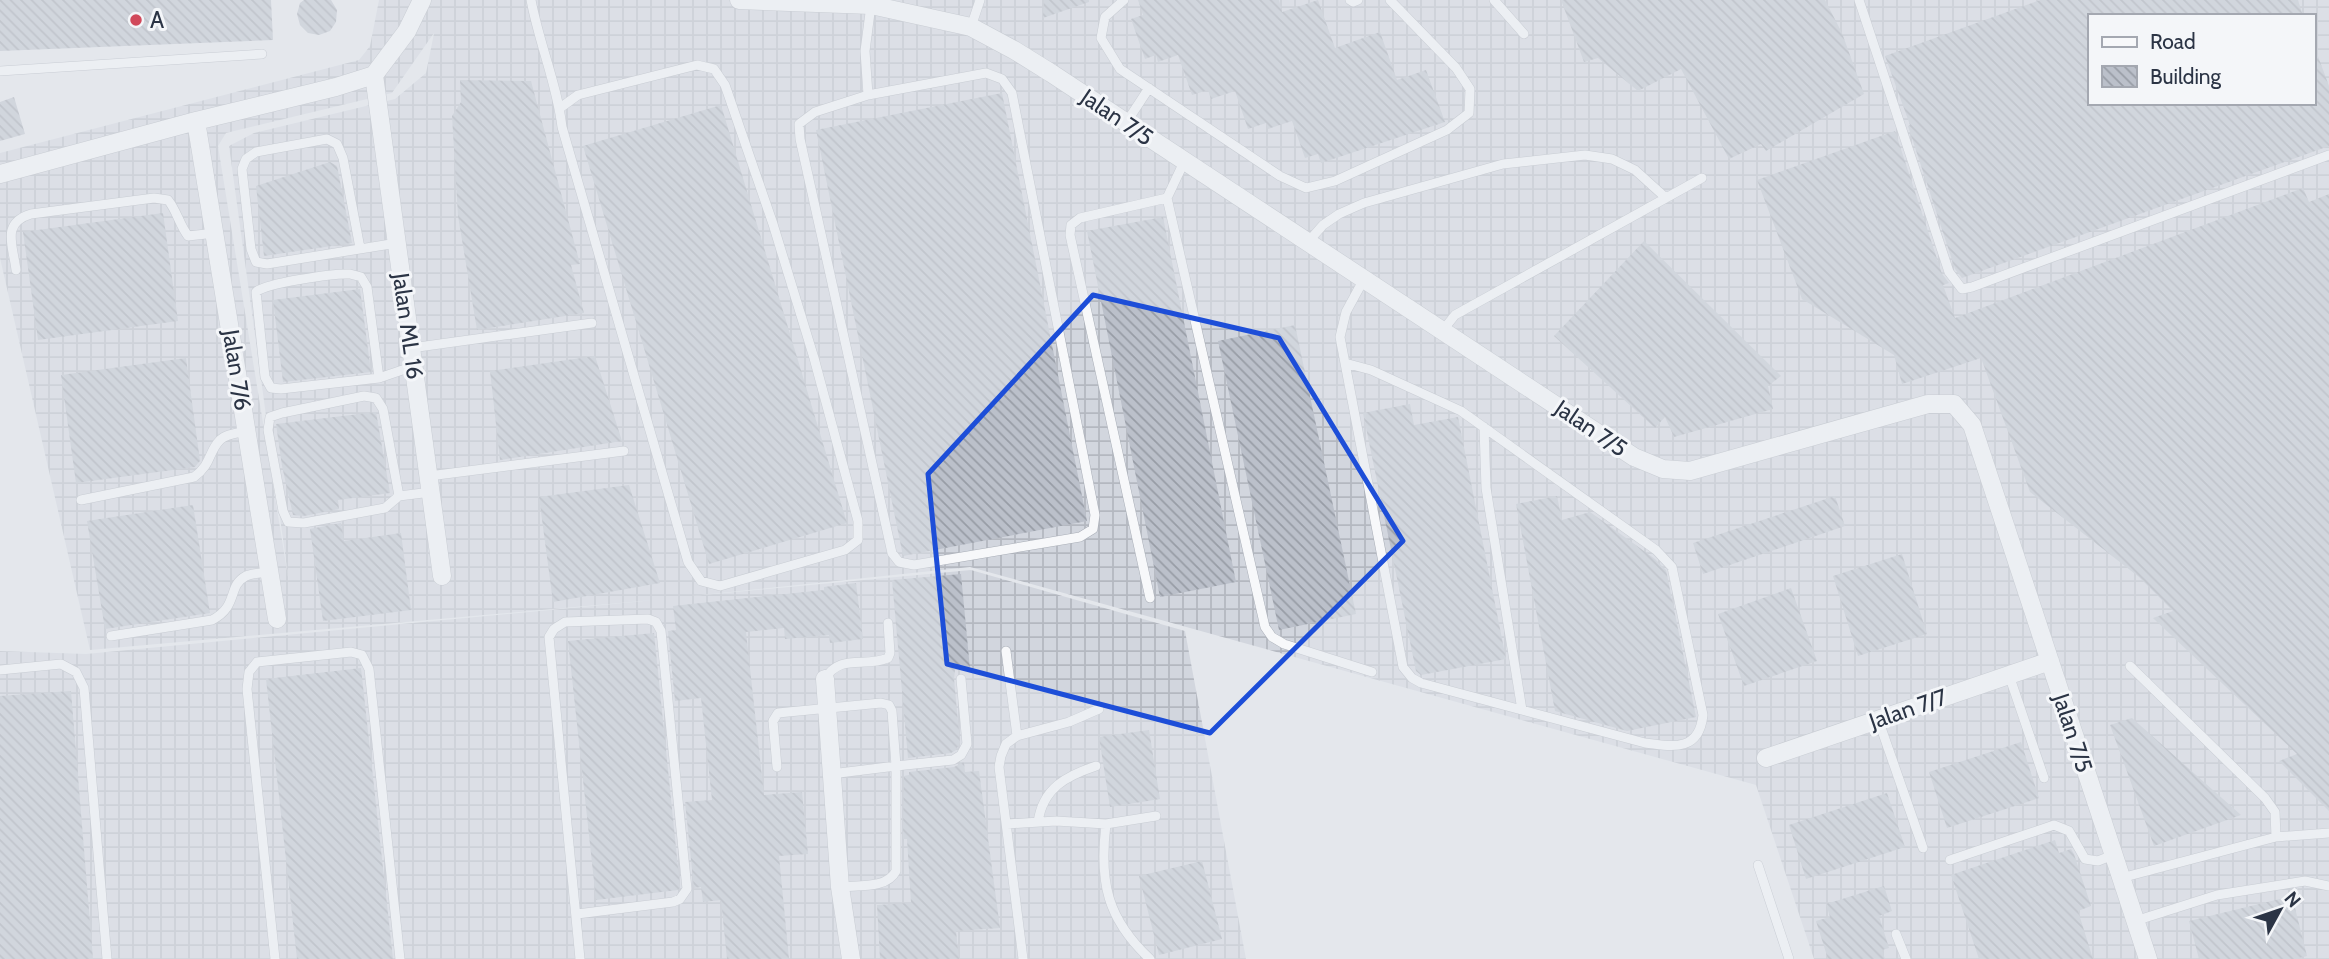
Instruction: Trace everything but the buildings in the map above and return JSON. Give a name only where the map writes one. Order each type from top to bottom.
[{"type":"street","points":[[0,174],[374,75],[407,30],[422,0]]},
{"type":"street","name":"Jalan 7/5","points":[[739,0],[871,2],[971,27],[1014,50],[1634,457],[1663,469],[1690,471],[1928,404],[1954,404],[1972,425],[2148,959]]},
{"type":"street","name":"Jalan ML 16","points":[[374,75],[442,576]]},
{"type":"street","name":"Jalan 7/6","points":[[197,121],[277,619]]},
{"type":"street","name":"Jalan 7/7","points":[[1766,758],[2050,661]]},
{"type":"street","points":[[825,680],[840,887],[851,959]]},
{"type":"lane","points":[[531,0],[537,33],[560,108],[562,127],[688,562],[701,581],[720,586],[845,550],[858,540],[858,521],[814,358],[773,224],[725,85],[714,69],[697,65],[578,95],[560,108]]},
{"type":"lane","points":[[971,27],[980,0]]},
{"type":"lane","points":[[1124,0],[1105,17],[1101,38],[1120,69],[1280,176],[1306,188],[1335,181],[1447,130],[1469,113],[1470,89],[1456,68],[1390,0]]},
{"type":"lane","points":[[1350,0],[1358,0]]},
{"type":"lane","points":[[1494,0],[1524,34]]},
{"type":"lane","points":[[1859,0],[1949,272],[1962,289],[1985,283],[2329,155]]},
{"type":"lane","points":[[868,96],[864,51],[871,2]]},
{"type":"lane","points":[[0,71],[262,54]]},
{"type":"lane","points":[[986,73],[1002,79],[1012,93],[1095,515],[1093,528],[1080,537],[914,565],[899,562],[892,553],[800,139],[799,124],[815,112],[868,96],[986,73]]},
{"type":"lane","points":[[1126,123],[1149,88]]},
{"type":"lane","points":[[360,248],[343,158],[337,144],[327,139],[256,152],[246,159],[242,169],[251,249],[256,262],[267,264],[397,243]]},
{"type":"lane","points":[[1308,243],[1323,225],[1339,214],[1364,203],[1503,164],[1585,155],[1612,159],[1635,170],[1666,198]]},
{"type":"lane","points":[[1184,162],[1167,198],[1265,626],[1272,637],[1284,645],[1372,672]]},
{"type":"lane","points":[[1443,330],[1455,315],[1702,178]]},
{"type":"lane","points":[[16,270],[11,228],[17,218],[31,214],[154,198],[168,200],[176,209],[180,226],[188,236],[215,233]]},
{"type":"lane","points":[[1150,598],[1070,235],[1071,225],[1080,218],[1167,198]]},
{"type":"lane","points":[[379,378],[367,287],[361,277],[350,274],[270,285],[256,292],[265,377],[271,388],[281,389],[379,378],[412,357],[592,323]]},
{"type":"lane","points":[[1345,363],[1371,370],[1461,411],[1656,550],[1672,567],[1703,715],[1702,731],[1692,741],[1670,747],[1645,743],[1421,683],[1412,678],[1403,667],[1339,337],[1346,312],[1364,279]]},
{"type":"lane","points":[[400,496],[383,409],[376,398],[364,396],[282,412],[270,417],[268,430],[283,511],[288,522],[304,523],[385,508],[400,496],[430,484],[624,451]]},
{"type":"lane","points":[[1484,426],[1486,488],[1522,710]]},
{"type":"lane","points":[[81,500],[194,477],[206,469],[220,440],[247,431]]},
{"type":"lane","points":[[111,636],[212,620],[223,614],[231,604],[235,587],[241,580],[248,575],[269,572]]},
{"type":"lane","points":[[576,914],[673,902],[680,899],[687,889],[661,631],[656,622],[648,619],[565,622],[554,629],[549,637],[580,959]]},
{"type":"lane","points":[[825,680],[831,669],[840,664],[888,657],[888,623]]},
{"type":"lane","points":[[1006,651],[1017,736]]},
{"type":"lane","points":[[275,959],[247,689],[249,672],[257,662],[351,652],[362,655],[369,669],[400,959]]},
{"type":"lane","points":[[0,670],[61,664],[76,672],[84,688],[107,959]]},
{"type":"lane","points":[[2130,666],[2265,798],[2275,812],[2276,837]]},
{"type":"lane","points":[[2009,675],[2044,778]]},
{"type":"lane","points":[[831,774],[953,760],[961,755],[967,744],[961,679]]},
{"type":"lane","points":[[777,767],[773,721],[778,713],[881,703],[889,705],[892,710],[896,766],[896,871],[892,879],[885,882],[840,887]]},
{"type":"lane","points":[[1023,959],[999,767],[1001,755],[1006,744],[1017,736],[1069,722],[1099,709]]},
{"type":"lane","points":[[1878,719],[1923,848]]},
{"type":"lane","points":[[1038,822],[1041,806],[1052,791],[1070,775],[1096,766]]},
{"type":"lane","points":[[1007,824],[1106,824],[1156,816]]},
{"type":"lane","points":[[1106,824],[1103,850],[1105,885],[1115,916],[1133,943],[1150,959]]},
{"type":"lane","points":[[1950,860],[2054,825],[2069,831],[2085,859],[2098,862],[2113,855]]},
{"type":"lane","points":[[2121,878],[2276,837],[2329,833]]},
{"type":"lane","points":[[1758,865],[1789,959]]},
{"type":"lane","points":[[2135,921],[2217,895],[2305,881],[2329,886]]},
{"type":"lane","points":[[1896,934],[1906,959]]},
{"type":"highlighted area","points":[[1093,295],[1279,338],[1403,541],[1210,733],[947,664],[928,474]]},
{"type":"shaded area","points":[[379,0],[2329,0],[2329,959],[1814,959],[1756,785],[970,567],[692,596],[971,570],[1185,631],[1246,959],[0,959],[0,651],[86,654],[654,600],[90,650],[0,258],[0,153],[359,60],[370,46]],"holes":[[[434,33],[426,73],[395,99],[254,133],[229,146],[289,583],[218,146],[226,133],[392,93]]]},
{"type":"place","name":"A","points":[[136,20]]}]
